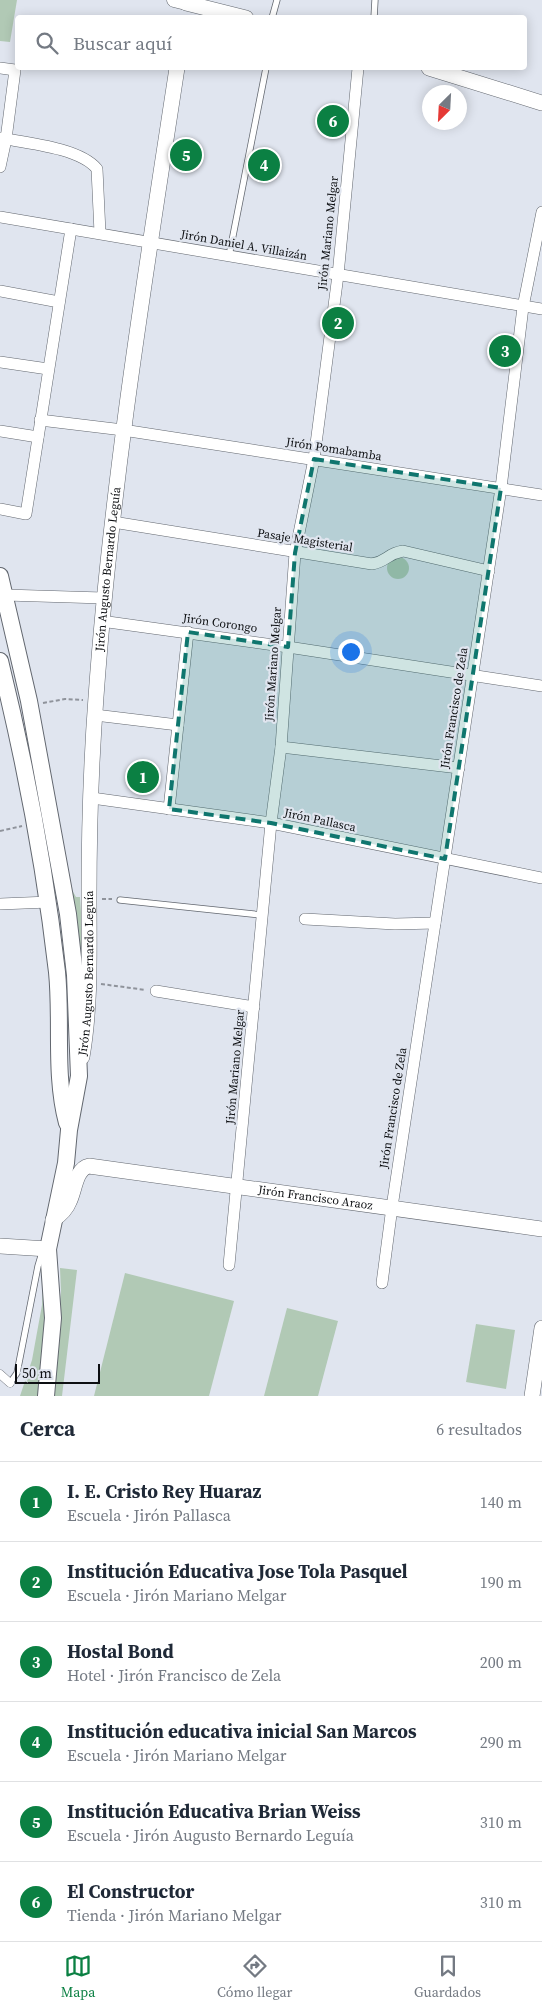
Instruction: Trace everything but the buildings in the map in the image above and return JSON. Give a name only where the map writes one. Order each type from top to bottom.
[{"type":"main road","points":[[183,5],[231,15]]},
{"type":"main road","name":"Jirón Augusto Bernardo Leguía","points":[[79,1076],[87,1027],[90,983],[89,898],[95,708],[103,598],[123,430],[177,70]]},
{"type":"main road","points":[[435,70],[542,103]]},
{"type":"main road","points":[[0,576],[30,706],[74,946],[79,1076],[66,1158],[48,1249],[53,1318],[46,1396]]},
{"type":"main road","points":[[0,661],[35,823],[49,902],[59,990],[59,1063],[63,1100],[69,1130]]},
{"type":"main road","name":"Jirón Francisco Araoz","points":[[54,1214],[70,1202],[79,1173],[84,1167],[89,1166],[542,1229]]},
{"type":"main road","points":[[0,1246],[48,1249]]},
{"type":"main road","points":[[532,1396],[542,1328]]},
{"type":"street","points":[[0,68],[15,70],[0,166]]},
{"type":"street","name":"Jirón Mariano Melgar","points":[[229,1265],[271,824],[281,747],[296,553],[314,459],[338,275],[358,70]]},
{"type":"street","points":[[3,139],[70,153],[91,162],[97,169],[100,233]]},
{"type":"street","name":"Jirón Francisco de Zela","points":[[382,1283],[501,488],[523,307],[542,212]]},
{"type":"street","name":"Jirón Daniel A. Villaizán","points":[[0,217],[542,309]]},
{"type":"street","points":[[0,509],[26,514],[71,229]]},
{"type":"street","points":[[0,291],[59,302]]},
{"type":"street","points":[[0,362],[48,369]]},
{"type":"street","name":"Jirón Pomabamba","points":[[40,420],[123,430],[542,495]]},
{"type":"street","points":[[0,430],[38,437]]},
{"type":"street","name":"Pasaje Magisterial","points":[[113,522],[372,564],[383,562],[391,553],[403,551],[489,570]]},
{"type":"street","points":[[5,595],[103,598]]},
{"type":"street","name":"Jirón Corongo","points":[[101,621],[288,646],[542,686]]},
{"type":"street","points":[[169,809],[188,632]]},
{"type":"street","points":[[95,708],[178,725]]},
{"type":"street","points":[[281,747],[459,768]]},
{"type":"street","name":"Jirón Pallasca","points":[[92,798],[271,824],[542,878]]},
{"type":"street","points":[[0,904],[49,902]]},
{"type":"street","points":[[305,919],[395,924],[435,923]]},
{"type":"street","points":[[156,991],[254,1006]]},
{"type":"street","points":[[0,1374],[10,1383]]},
{"type":"lane","points":[[273,15],[277,0]]},
{"type":"lane","points":[[374,15],[376,0]]},
{"type":"lane","points":[[229,256],[266,70]]},
{"type":"lane","points":[[120,900],[262,915]]},
{"type":"lane","points":[[10,1383],[17,1373],[41,1256],[48,1249]]},
{"type":"path","points":[[30,706],[65,699],[95,708]]},
{"type":"path","points":[[0,831],[35,823]]},
{"type":"path","points":[[89,898],[120,900]]},
{"type":"path","points":[[90,983],[156,991]]},
{"type":"highlighted area","points":[[314,459],[501,488],[445,859],[271,823],[169,809],[188,632],[288,647],[295,553]]},
{"type":"green space","points":[[0,0],[17,0],[10,42],[0,41]]},
{"type":"green space","points":[[394,557],[402,557],[409,564],[409,572],[402,579],[394,579],[387,572],[387,564]]},
{"type":"green space","points":[[72,890],[76,897],[80,897],[83,975],[66,891]]},
{"type":"green space","points":[[60,1268],[77,1270],[62,1396],[53,1396],[61,1292]]},
{"type":"green space","points":[[125,1273],[234,1301],[209,1396],[94,1396]]},
{"type":"green space","points":[[43,1279],[49,1300],[40,1396],[20,1396],[32,1360],[42,1305]]},
{"type":"green space","points":[[287,1308],[338,1321],[318,1396],[264,1396]]},
{"type":"green space","points":[[476,1324],[515,1330],[506,1389],[466,1382]]},
{"type":"place","name":"El Constructor","points":[[333,121]]},
{"type":"place","name":"Institución Educativa Brian Weiss","points":[[186,155]]},
{"type":"place","name":"Institución educativa inicial San Marcos","points":[[264,165]]},
{"type":"place","name":"Institución Educativa Jose Tola Pasquel","points":[[338,323]]},
{"type":"place","name":"Hostal Bond","points":[[505,351]]},
{"type":"place","name":"I. E. Cristo Rey Huaraz","points":[[143,777]]}]
